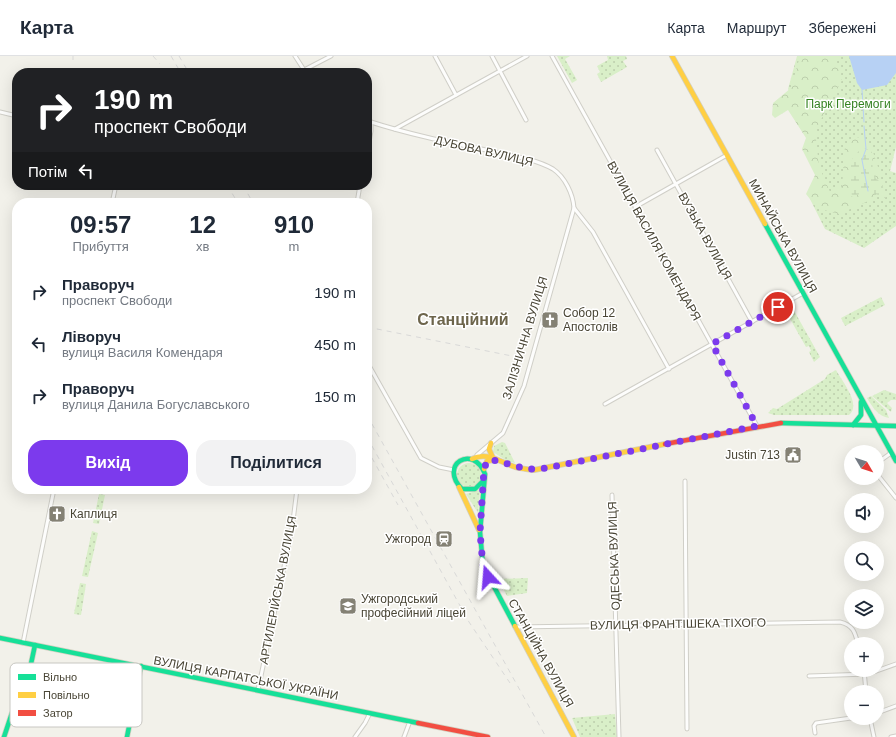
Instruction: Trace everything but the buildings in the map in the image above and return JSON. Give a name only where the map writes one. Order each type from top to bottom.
[{"type":"main road","name":"МИНАЙСЬКА ВУЛИЦЯ","points":[[672,56],[896,461]]},
{"type":"main road","points":[[853,425],[861,415],[861,399]]},
{"type":"main road","points":[[484,469],[480,463],[472,459],[460,461],[454,470],[454,481],[459,487],[467,490],[475,489],[484,480],[484,469],[488,460],[498,461],[520,468],[541,469],[757,426],[780,423],[896,426]]},
{"type":"main road","points":[[491,443],[489,449],[493,458]]},
{"type":"main road","points":[[477,455],[493,458],[498,461]]},
{"type":"main road","name":"ЗАЛІЗНИЧНА ВУЛИЦЯ","points":[[472,459],[477,455]]},
{"type":"main road","name":"СТАНЦІЙНА ВУЛИЦЯ","points":[[484,480],[480,532],[483,566],[574,737]]},
{"type":"main road","name":"СТАНЦІЙНА ВУЛИЦЯ","points":[[459,487],[474,516],[480,532]]},
{"type":"main road","name":"ВУЛИЦЯ КАРПАТСЬКОЇ УКРАЇНИ","points":[[0,638],[126,663]]},
{"type":"main road","points":[[31,663],[35,645]]},
{"type":"main road","name":"ВУЛИЦЯ КАРПАТСЬКОЇ УКРАЇНИ","points":[[142,666],[488,737]]},
{"type":"main road","points":[[4,737],[10,719]]},
{"type":"main road","points":[[127,737],[129,727]]},
{"type":"street","points":[[295,56],[302,68]]},
{"type":"street","points":[[312,68],[331,56]]},
{"type":"street","points":[[435,56],[456,95]]},
{"type":"street","points":[[492,56],[526,120]]},
{"type":"street","points":[[395,129],[527,56]]},
{"type":"street","name":"ВУЛИЦЯ ВАСИЛЯ КОМЕНДАРЯ","points":[[552,56],[757,426]]},
{"type":"street","points":[[0,112],[12,115]]},
{"type":"street","name":"ДУБОВА ВУЛИЦЯ","points":[[372,122],[400,131],[525,159],[552,169],[557,173],[569,189],[573,197],[574,208]]},
{"type":"street","name":"ВУЗЬКА ВУЛИЦЯ","points":[[657,150],[752,322]]},
{"type":"street","points":[[635,207],[727,155]]},
{"type":"street","points":[[574,208],[593,232],[669,368]]},
{"type":"street","name":"ЗАЛІЗНИЧНА ВУЛИЦЯ","points":[[477,455],[503,433],[524,386],[574,208]]},
{"type":"street","points":[[605,404],[803,293]]},
{"type":"street","points":[[372,371],[422,458],[429,463],[454,470]]},
{"type":"street","points":[[884,458],[891,452]]},
{"type":"street","points":[[685,481],[687,729]]},
{"type":"street","points":[[884,483],[896,498]]},
{"type":"street","points":[[23,643],[53,494]]},
{"type":"street","name":"АРТИЛЕРІЙСЬКА ВУЛИЦЯ","points":[[258,690],[292,529],[296,494]]},
{"type":"street","name":"ОДЕСЬКА ВУЛИЦЯ","points":[[612,495],[619,737]]},
{"type":"street","name":"ВУЛИЦЯ ФРАНТІШЕКА ТІХОГО","points":[[515,626],[840,622],[846,623],[855,630],[856,637]]},
{"type":"street","points":[[884,668],[896,664]]},
{"type":"street","points":[[809,676],[844,675]]},
{"type":"street","points":[[884,710],[896,706]]},
{"type":"street","points":[[355,737],[366,723],[370,713]]},
{"type":"street","points":[[815,733],[814,726],[816,723],[844,719]]},
{"type":"street","points":[[404,737],[410,721]]},
{"type":"street","points":[[871,725],[874,737]]},
{"type":"street","points":[[891,737],[896,736]]},
{"type":"green space","points":[[557,56],[570,56],[565,59],[577,80],[572,83]]},
{"type":"green space","points":[[607,56],[626,56],[627,59],[623,61],[627,67],[601,82],[597,74],[600,72],[597,66],[608,60]]},
{"type":"green space","name":"Парк Перемоги","points":[[797,56],[896,56],[896,147],[890,171],[896,173],[896,226],[864,248],[825,229],[810,199],[819,175],[798,111],[788,89]]},
{"type":"green space","points":[[800,56],[835,56],[842,80],[815,131],[819,166],[830,192],[842,187],[845,145],[858,137],[871,146],[881,176],[875,198],[839,214],[817,208],[806,194],[815,175],[802,149],[806,138],[788,110],[775,118],[772,115],[773,103],[791,88]]},
{"type":"green space","points":[[862,147],[872,152],[873,175],[882,184],[885,198],[868,191],[852,197],[849,163]]},
{"type":"green space","points":[[881,297],[885,305],[845,326],[841,318]]},
{"type":"green space","points":[[792,307],[820,357],[814,362],[809,352],[811,351],[809,346],[806,347],[785,310]]},
{"type":"green space","points":[[836,370],[852,399],[852,411],[849,415],[774,415],[768,413],[773,408],[777,409],[825,379],[827,375]]},
{"type":"green space","points":[[884,390],[896,394],[896,400],[891,400],[887,403],[892,408],[891,412],[872,396]]},
{"type":"green space","points":[[871,396],[886,410],[889,418],[879,413],[874,408],[867,398]]},
{"type":"green space","points":[[502,442],[505,443],[515,463],[507,461],[493,452],[494,446]]},
{"type":"green space","points":[[469,463],[474,464],[480,470],[480,480],[474,486],[469,487],[464,486],[458,480],[457,475],[458,470],[464,464]]},
{"type":"green space","points":[[480,491],[478,513],[466,494]]},
{"type":"green space","points":[[99,494],[105,495],[99,524],[93,523]]},
{"type":"green space","points":[[92,531],[98,533],[88,577],[82,576]]},
{"type":"green space","points":[[528,578],[527,593],[507,596],[498,579]]},
{"type":"green space","points":[[80,583],[86,584],[81,615],[74,614]]},
{"type":"green space","points":[[615,714],[617,737],[580,737],[572,718]]},
{"type":"water","points":[[849,56],[896,56],[896,73],[887,85],[862,90],[857,83]]},
{"type":"waterway","points":[[862,90],[864,122]]},
{"type":"waterway","points":[[864,126],[866,149],[862,160],[868,191]]},
{"type":"railway","points":[[153,56],[160,64]]},
{"type":"railway","points":[[171,56],[178,68]]},
{"type":"railway","points":[[179,56],[186,68]]},
{"type":"railway","points":[[230,190],[235,198]]},
{"type":"railway","points":[[246,190],[250,198]]},
{"type":"railway","points":[[372,328],[517,357]]},
{"type":"railway","points":[[372,424],[546,737]]},
{"type":"railway","points":[[372,446],[469,622],[510,683]]},
{"type":"railway","points":[[372,458],[398,505]]},
{"type":"traffic: fast","points":[[765,224],[896,461]]},
{"type":"traffic: fast","points":[[853,425],[861,415],[861,402]]},
{"type":"traffic: fast","points":[[781,423],[896,426]]},
{"type":"traffic: fast","points":[[484,480],[475,489],[462,489],[456,480],[454,472],[456,466],[460,461],[466,459],[473,460],[480,465],[485,474],[480,532],[483,566],[515,626]]},
{"type":"traffic: fast","points":[[0,638],[123,663]]},
{"type":"traffic: fast","points":[[31,663],[35,645]]},
{"type":"traffic: fast","points":[[142,667],[418,723]]},
{"type":"traffic: fast","points":[[4,737],[10,719]]},
{"type":"traffic: fast","points":[[127,737],[129,727]]},
{"type":"traffic: slow","points":[[672,56],[765,224]]},
{"type":"traffic: slow","points":[[491,443],[489,449],[493,458]]},
{"type":"traffic: slow","points":[[472,459],[483,456],[494,458],[522,469],[534,470],[665,444]]},
{"type":"traffic: slow","points":[[484,469],[487,461],[494,460]]},
{"type":"traffic: slow","points":[[459,487],[479,530]]},
{"type":"traffic: slow","points":[[515,626],[574,737]]},
{"type":"traffic: jam","points":[[665,444],[781,423]]},
{"type":"traffic: jam","points":[[418,723],[488,737]]},
{"type":"place","name":"Собор 12 Апостолів","points":[[550,320]]},
{"type":"place","name":"Justin 713","points":[[793,455]]},
{"type":"place","name":"Каплиця","points":[[57,514]]},
{"type":"place","name":"Ужгород","points":[[444,539]]},
{"type":"place","name":"Ужгородський професійний ліцей","points":[[348,606]]},
{"type":"district","name":"Станційний","points":[[463,319]]},
{"type":"route","points":[[488,577],[483,566],[480,532],[485,474],[484,469],[487,461],[492,459],[512,466],[534,470],[757,426],[712,344],[778,307]]}]
